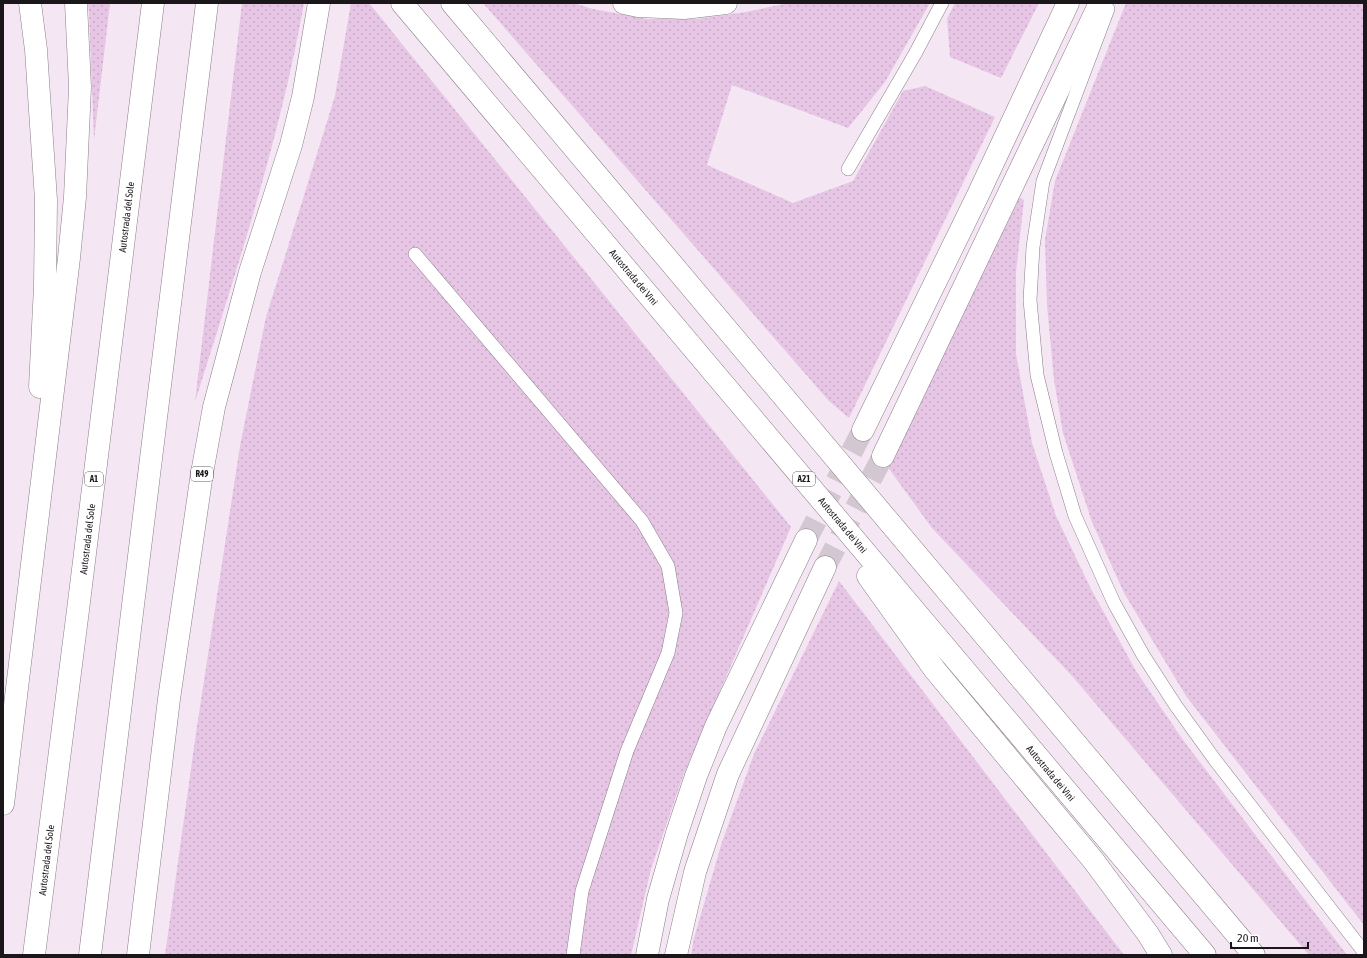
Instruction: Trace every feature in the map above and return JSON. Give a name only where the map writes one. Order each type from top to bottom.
[{"type":"main road","points":[[24,626],[27,493],[40,385],[45,286],[46,200],[36,50],[30,3]]},
{"type":"main road","points":[[3,804],[75,197],[80,87],[76,3]]},
{"type":"main road","name":"Autostrada del Sole","points":[[34,955],[78,610],[152,3]]},
{"type":"main road","points":[[90,955],[207,3]]},
{"type":"main road","name":"R49","points":[[138,955],[169,699],[202,473],[214,407],[250,272],[291,144],[303,97],[319,3]]},
{"type":"main road","name":"Autostrada dei Vini","points":[[402,3],[1205,955]]},
{"type":"main road","points":[[452,3],[998,649],[1254,955]]},
{"type":"main road","points":[[624,3],[638,6],[684,8],[726,3]]},
{"type":"main road","points":[[863,430],[977,197],[1068,3]]},
{"type":"main road","points":[[883,456],[1100,3]]},
{"type":"main road","points":[[779,449],[935,670],[1093,860],[1148,934],[1161,955]]},
{"type":"main road","points":[[647,955],[658,899],[677,832],[696,776],[716,726],[806,540]]},
{"type":"main road","points":[[676,955],[694,872],[728,774],[825,567]]},
{"type":"lane","points":[[848,169],[915,54],[942,3]]},
{"type":"lane","points":[[1110,3],[1043,181],[1033,247],[1030,300],[1038,374],[1056,453],[1075,516],[1114,603],[1143,655],[1176,706],[1215,760],[1364,952]]},
{"type":"lane","points":[[415,254],[642,521],[668,566],[676,612],[668,653],[628,751],[582,891],[573,955]]},
{"type":"shaded area","points":[[88,3],[110,3],[94,140],[89,13]]},
{"type":"shaded area","points":[[242,3],[304,3],[283,104],[270,154],[195,402]]},
{"type":"shaded area","points":[[351,3],[369,3],[791,527],[683,776],[651,869],[631,955],[165,955],[196,733],[240,446],[266,317],[335,96]]},
{"type":"shaded area","points":[[483,3],[573,3],[593,9],[647,19],[697,19],[746,12],[788,3],[930,3],[885,82],[848,128],[732,85],[707,165],[793,203],[853,181],[903,91],[925,86],[995,117],[849,418],[829,401]]},
{"type":"shaded area","points":[[955,3],[1039,3],[1001,78],[950,57],[947,19]]},
{"type":"shaded area","points":[[1126,3],[1364,3],[1364,925],[1186,696],[1124,593],[1092,522],[1063,433],[1054,380],[1047,305],[1045,240],[1055,181]]},
{"type":"shaded area","points":[[1016,196],[1024,200],[1016,272],[1016,354],[1032,443],[1056,516],[1091,589],[1136,671],[1183,740],[1347,955],[1309,955],[1073,677],[932,528],[887,466]]},
{"type":"shaded area","points":[[839,581],[1124,955],[691,955],[694,938],[722,842],[754,754]]},
{"type":"tunnel","points":[[806,540],[863,430]]},
{"type":"tunnel","points":[[825,567],[883,456]]}]
